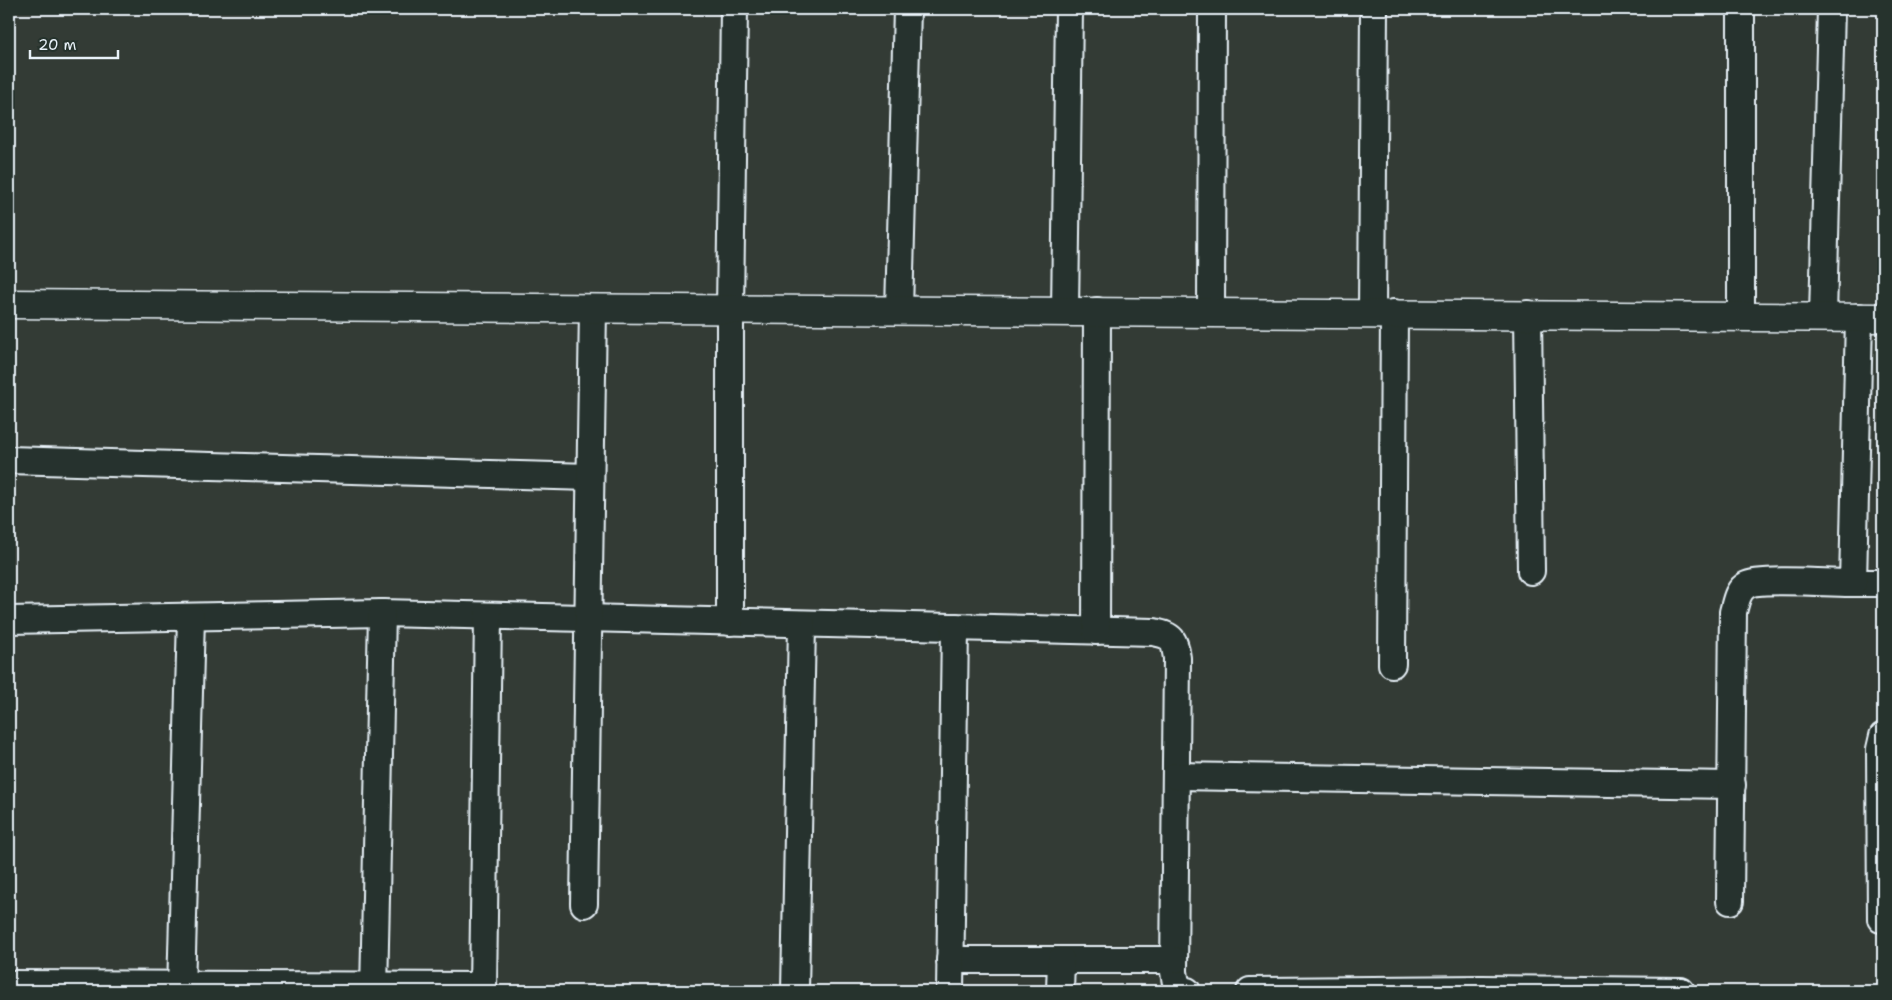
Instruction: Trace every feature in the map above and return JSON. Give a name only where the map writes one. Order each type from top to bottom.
[{"type":"street","points":[[730,622],[730,309],[734,9]]},
{"type":"street","points":[[899,310],[907,9]]},
{"type":"street","points":[[1065,311],[1070,9]]},
{"type":"street","points":[[1211,312],[1212,9]]},
{"type":"street","points":[[1374,9],[1392,664]]},
{"type":"street","points":[[1741,9],[1741,316]]},
{"type":"street","points":[[1823,316],[1831,9]]},
{"type":"street","points":[[9,304],[1823,316],[1871,318],[1853,583]]},
{"type":"street","points":[[584,904],[593,308]]},
{"type":"street","points":[[1096,631],[1097,311]]},
{"type":"street","points":[[1528,314],[1531,571]]},
{"type":"street","points":[[9,460],[590,477]]},
{"type":"street","points":[[1730,901],[1733,612],[1737,595],[1747,585],[1762,582],[1883,583]]},
{"type":"street","points":[[374,988],[382,613]]},
{"type":"street","points":[[9,620],[382,613],[1154,632],[1167,635],[1174,642],[1177,658],[1174,960],[1176,983],[1182,990],[1187,991]]},
{"type":"street","points":[[181,988],[191,616]]},
{"type":"street","points":[[9,984],[181,988],[483,989],[488,616]]},
{"type":"street","points":[[795,991],[802,624]]},
{"type":"street","points":[[950,991],[955,627]]},
{"type":"street","points":[[1881,919],[1880,749],[1883,736]]},
{"type":"street","points":[[1176,776],[1732,785]]},
{"type":"street","points":[[950,960],[1174,960]]},
{"type":"street","points":[[1060,960],[1060,991]]},
{"type":"street","points":[[1250,991],[1681,991]]}]
